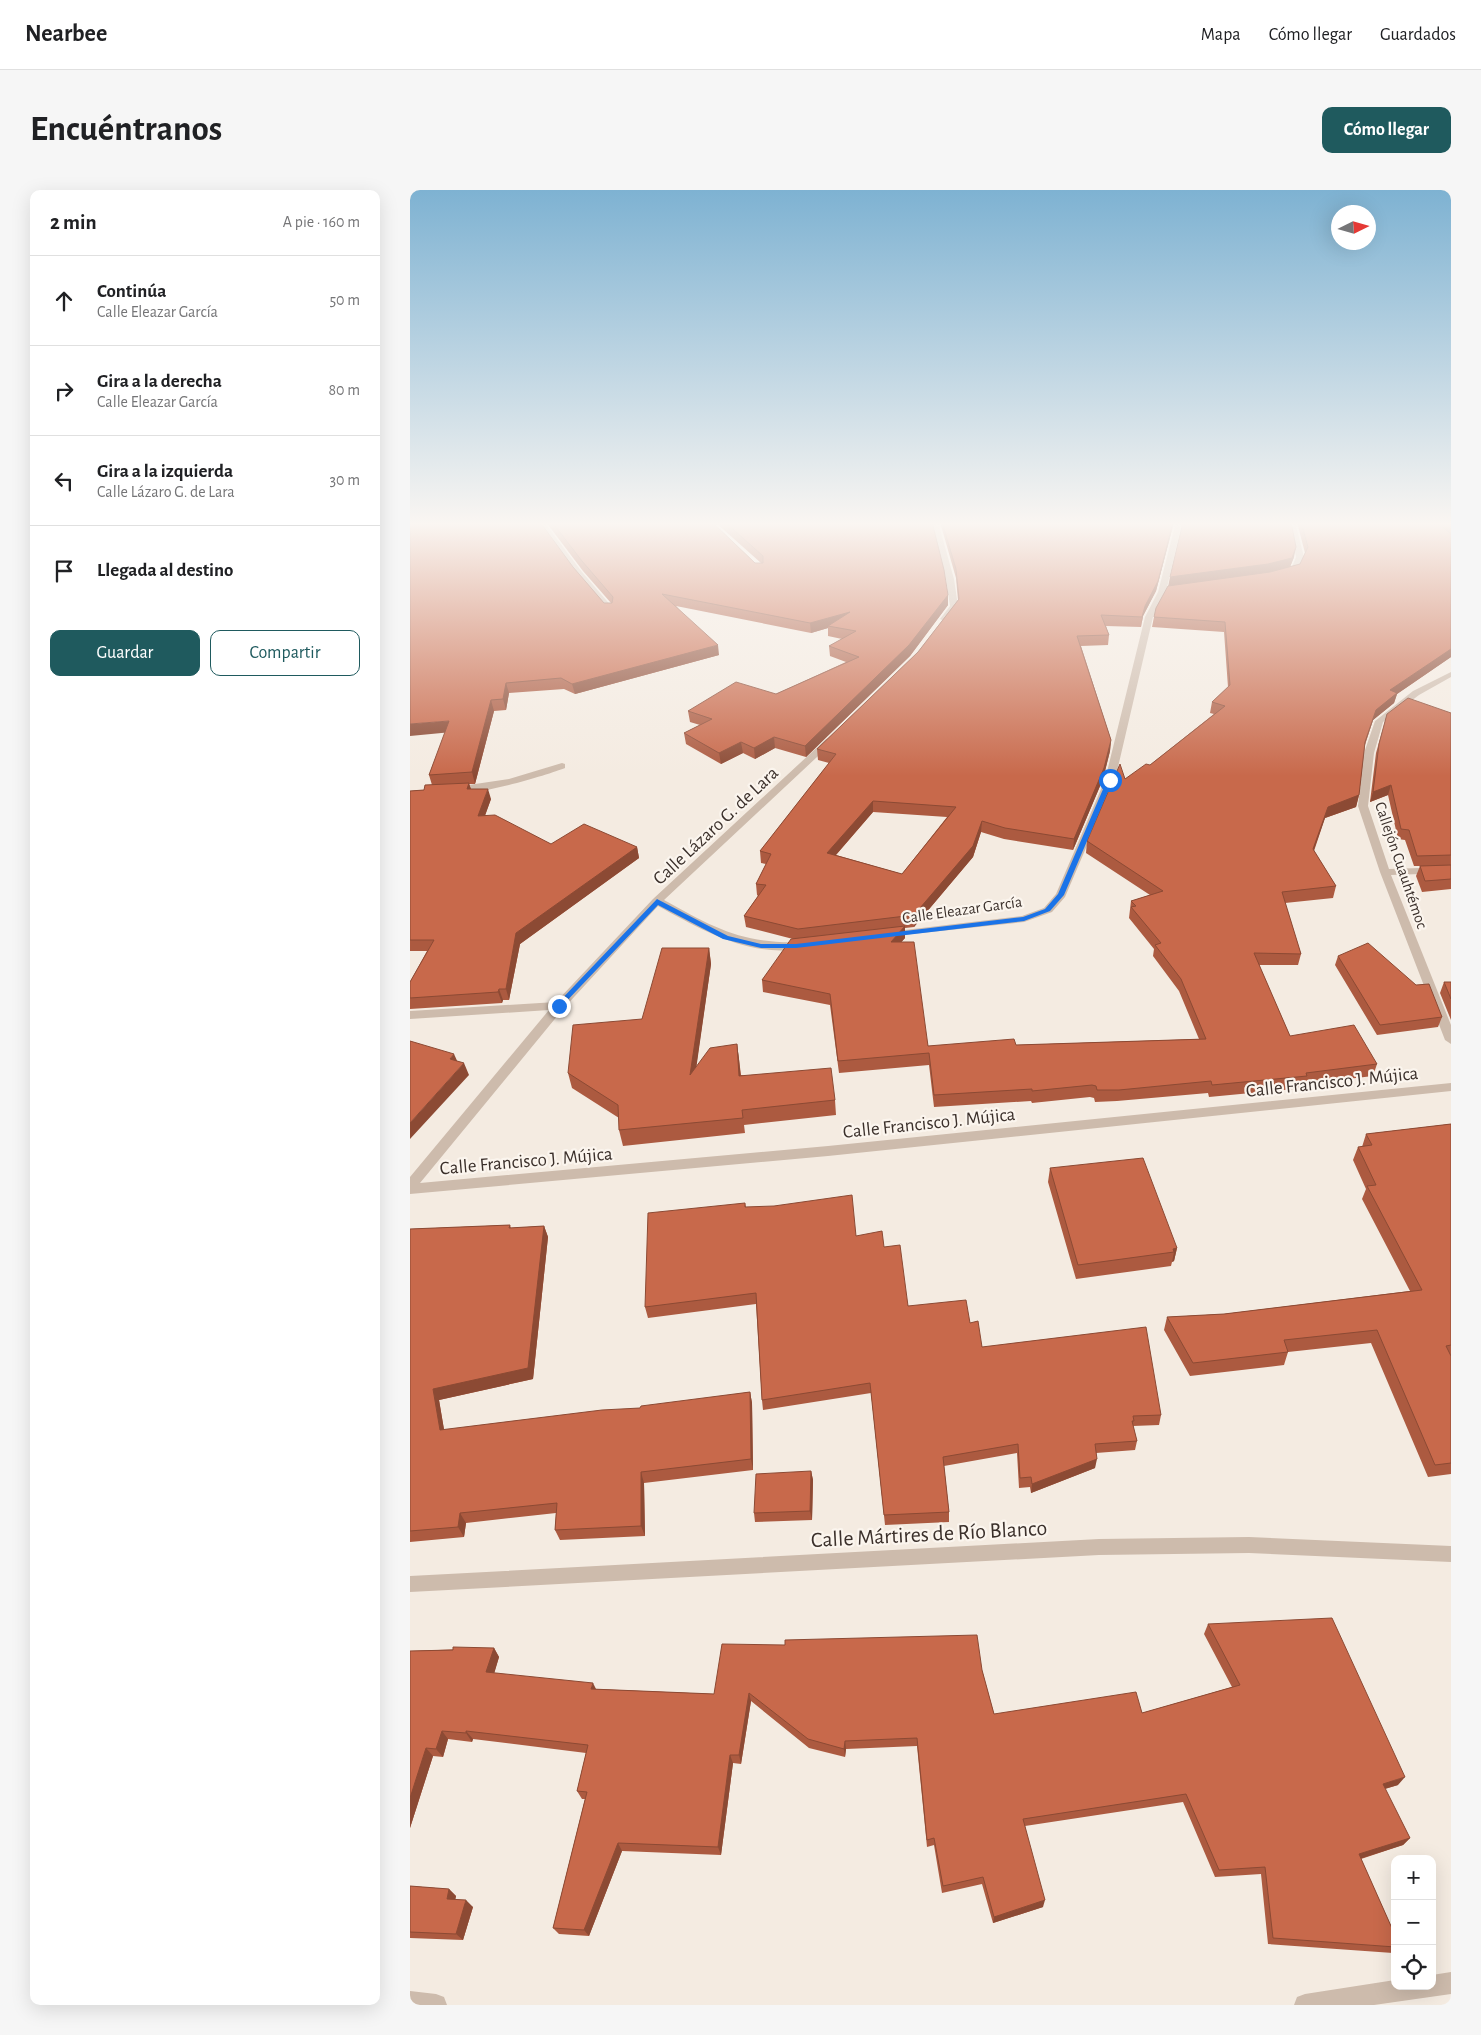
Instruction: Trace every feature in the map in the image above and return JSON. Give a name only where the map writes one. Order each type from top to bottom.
[{"type":"street","points":[[607,607],[610,610]]},
{"type":"street","points":[[938,627],[953,607]]},
{"type":"street","name":"Calle Eleazar García","points":[[875,936],[1024,919],[1048,910],[1061,895],[1110,780],[1149,617],[1156,607]]},
{"type":"street","name":"Callejón Cuauhtémoc","points":[[1451,674],[1416,693],[1379,721],[1369,753],[1363,806],[1385,872],[1451,1040]]},
{"type":"street","name":"Calle Lázaro G. de Lara","points":[[410,1187],[559,1006],[657,902],[840,731]]},
{"type":"street","points":[[446,790],[491,787],[525,779],[562,766]]},
{"type":"street","points":[[1385,872],[1451,870]]},
{"type":"street","points":[[657,902],[726,938],[761,946],[816,943]]},
{"type":"street","points":[[410,1015],[559,1006]]},
{"type":"street","name":"Calle Francisco J. Mújica","points":[[410,1187],[828,1151],[1451,1088]]},
{"type":"street","name":"Calle Mártires de Río Blanco","points":[[410,1584],[1099,1547],[1249,1545],[1451,1554]]},
{"type":"street","points":[[1436,1985],[1451,1983]]},
{"type":"street","points":[[1305,2005],[1402,1990]]},
{"type":"street","points":[[410,2002],[436,2005]]},
{"type":"building","points":[[410,607],[676,607],[718,645],[572,684],[561,678],[506,683],[503,699],[491,700],[472,772],[429,775],[449,721],[410,724]]},
{"type":"building","points":[[727,607],[939,607],[909,645],[805,746],[774,737],[754,748],[741,742],[719,753],[684,733],[712,719],[688,711],[736,682],[776,694],[859,657],[829,646],[856,631],[828,626],[850,612],[810,623]]},
{"type":"building","points":[[953,607],[1145,607],[1142,617],[1101,615],[1109,635],[1077,636],[1111,740],[1104,768],[1074,839],[1005,828],[982,821],[973,846],[914,915],[798,929],[744,916],[766,885],[756,884],[771,854],[760,851],[836,754],[817,749],[918,652]],"holes":[[[873,801],[956,807],[902,874],[827,853]]]},
{"type":"building","points":[[1451,607],[1451,649],[1390,690],[1397,693],[1376,710],[1365,742],[1359,795],[1328,807],[1313,849],[1336,886],[1282,892],[1301,954],[1254,953],[1290,1036],[1354,1025],[1377,1064],[1306,1073],[1307,1076],[1212,1085],[1211,1081],[1119,1090],[1097,1090],[1096,1086],[1092,1085],[1032,1091],[1032,1089],[934,1095],[929,1053],[838,1061],[830,994],[762,980],[791,939],[905,926],[891,942],[914,942],[928,1046],[1014,1039],[1016,1045],[1206,1039],[1181,979],[1155,945],[1161,943],[1131,907],[1136,906],[1131,901],[1163,891],[1087,841],[1120,764],[1125,779],[1146,764],[1150,765],[1225,706],[1212,702],[1230,685],[1225,622],[1154,617],[1156,608]]},
{"type":"building","points":[[1408,698],[1451,713],[1451,855],[1417,856],[1409,830],[1401,829],[1391,785],[1373,792],[1379,744],[1387,714]]},
{"type":"building","points":[[469,783],[467,789],[488,789],[478,816],[495,815],[551,844],[584,824],[637,847],[516,933],[506,989],[499,989],[498,992],[410,998],[410,982],[434,940],[410,940],[410,791],[424,790],[425,785]]},
{"type":"building","points":[[1451,865],[1451,879],[1425,881],[1420,866]]},
{"type":"building","points":[[1368,943],[1416,985],[1429,984],[1442,1017],[1380,1025],[1338,956]]},
{"type":"building","points":[[662,948],[709,948],[690,1075],[710,1048],[737,1044],[739,1076],[831,1068],[835,1100],[742,1110],[743,1118],[619,1130],[618,1105],[568,1073],[573,1025],[642,1019]]},
{"type":"building","points":[[1444,982],[1451,982],[1451,999]]},
{"type":"building","points":[[410,1041],[454,1054],[450,1059],[464,1063],[410,1123]]},
{"type":"building","points":[[1451,1124],[1451,1345],[1446,1346],[1451,1356],[1451,1463],[1435,1465],[1377,1330],[1284,1340],[1288,1352],[1193,1363],[1167,1317],[1224,1314],[1422,1290],[1367,1186],[1376,1185],[1358,1147],[1372,1145],[1366,1134]]},
{"type":"building","points":[[1143,1158],[1177,1248],[1173,1249],[1174,1252],[1078,1265],[1050,1168]]},
{"type":"building","points":[[852,1195],[856,1236],[882,1231],[884,1247],[900,1245],[908,1306],[966,1300],[970,1323],[978,1321],[982,1347],[1146,1327],[1161,1415],[1133,1416],[1134,1421],[1132,1421],[1137,1441],[1095,1444],[1097,1459],[1032,1484],[1031,1477],[1020,1478],[1018,1444],[943,1457],[949,1512],[884,1515],[870,1383],[762,1400],[756,1293],[645,1307],[648,1213],[745,1203],[745,1207],[774,1206]]},
{"type":"building","points":[[510,1225],[509,1228],[544,1226],[528,1368],[433,1389],[440,1430],[602,1410],[640,1408],[641,1406],[750,1392],[751,1459],[641,1472],[641,1526],[555,1530],[557,1503],[460,1513],[458,1527],[410,1531],[410,1229]]},
{"type":"building","points":[[811,1471],[810,1511],[754,1513],[756,1474]]},
{"type":"building","points":[[1332,1618],[1405,1777],[1383,1784],[1410,1838],[1359,1854],[1391,1926],[1391,1947],[1273,1938],[1265,1867],[1219,1870],[1186,1794],[1023,1819],[1045,1900],[994,1917],[983,1877],[943,1886],[934,1838],[927,1840],[917,1738],[845,1741],[844,1749],[808,1739],[749,1693],[739,1755],[730,1755],[718,1847],[618,1843],[584,1930],[553,1928],[587,1792],[577,1791],[588,1745],[466,1731],[466,1733],[442,1731],[436,1749],[426,1748],[410,1798],[410,1651],[453,1650],[453,1647],[494,1648],[486,1672],[593,1683],[591,1689],[714,1694],[722,1644],[785,1645],[785,1640],[977,1635],[982,1670],[994,1714],[1136,1692],[1142,1713],[1240,1685],[1208,1624]]},
{"type":"building","points":[[410,1886],[449,1889],[447,1899],[466,1900],[456,1934],[410,1932]]},
{"type":"route","points":[[559,1006],[657,902],[726,938],[761,946],[796,946],[1024,919],[1048,910],[1061,895],[1110,780]]}]
